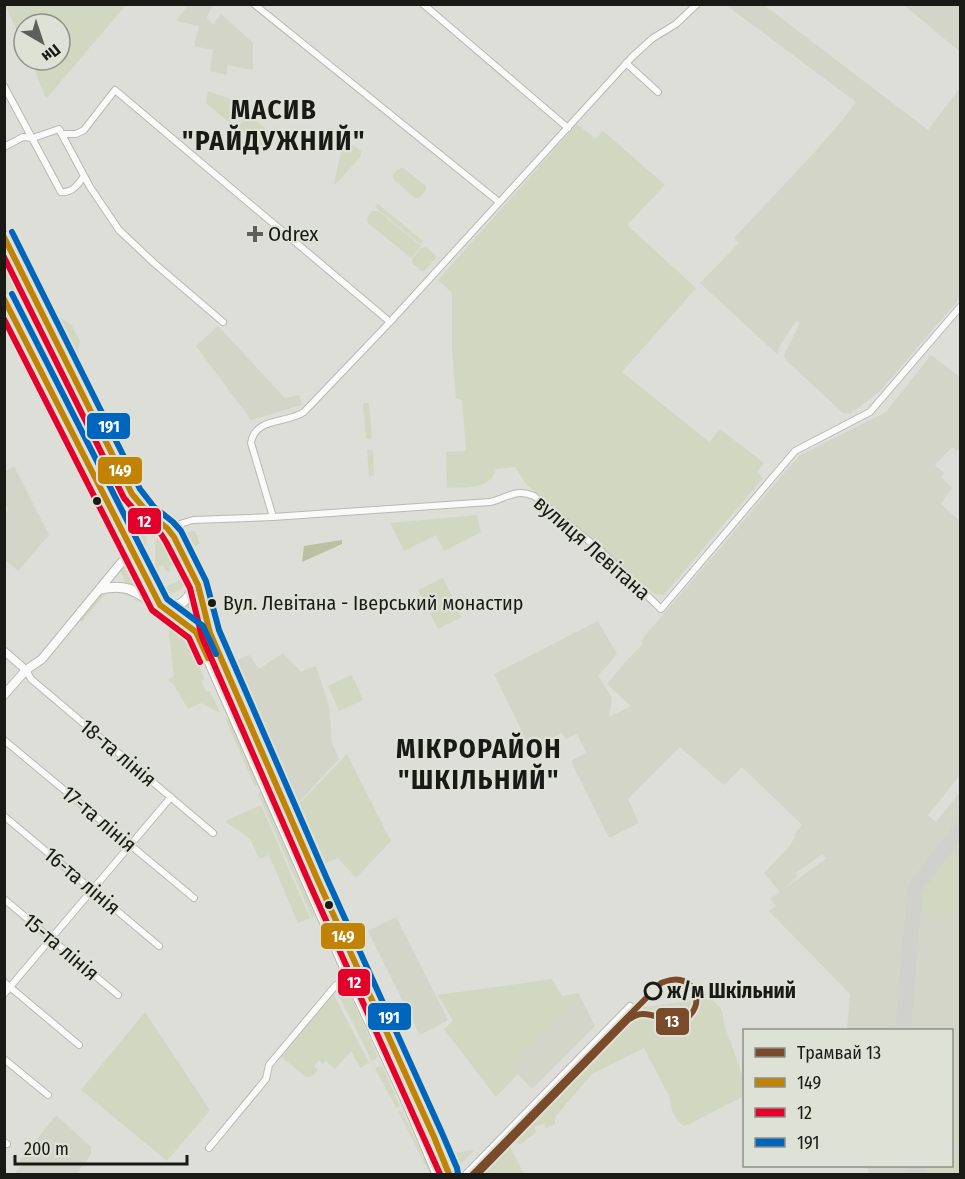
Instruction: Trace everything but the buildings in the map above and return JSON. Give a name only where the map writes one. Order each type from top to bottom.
[{"type":"main road","points":[[4,236],[132,494],[148,513],[174,537],[198,585],[210,633],[314,885],[349,978],[437,1174]]},
{"type":"main road","points":[[4,298],[160,605]]},
{"type":"main road","name":"вулиця Левітана","points":[[4,695],[26,670],[42,659],[125,558],[129,529],[136,523],[145,521],[163,526]]},
{"type":"main road","points":[[160,605],[177,605],[188,598],[195,580]]},
{"type":"main road","points":[[100,589],[112,587],[130,589],[160,605],[196,632],[434,1137],[448,1174]]},
{"type":"street","points":[[254,4],[499,202]]},
{"type":"street","points":[[423,4],[568,128]]},
{"type":"street","points":[[273,517],[251,443],[254,432],[263,425],[295,417],[304,412],[390,322],[626,63],[653,38],[676,24],[697,4]]},
{"type":"street","points":[[626,63],[658,92]]},
{"type":"street","points":[[4,86],[61,192],[67,192],[79,184],[84,176]]},
{"type":"street","points":[[62,134],[80,133],[84,130],[115,90],[390,322]]},
{"type":"street","points":[[4,147],[23,137],[33,138],[60,129],[90,187],[121,232],[223,322]]},
{"type":"street","name":"вулиця Левітана","points":[[163,526],[193,520],[273,517],[490,502],[526,492],[534,496],[601,551],[661,609],[795,451],[870,412],[960,307]]},
{"type":"street","points":[[4,651],[26,670]]},
{"type":"street","name":"18-та лінія","points":[[26,670],[31,679],[213,833]]},
{"type":"street","name":"17-та лінія","points":[[4,740],[195,898]]},
{"type":"street","points":[[4,994],[171,797]]},
{"type":"street","name":"16-та лінія","points":[[4,816],[159,946]]},
{"type":"street","name":"15-та лінія","points":[[4,899],[118,995]]},
{"type":"street","points":[[209,1148],[266,1079],[269,1065],[336,985],[349,978]]},
{"type":"street","points":[[4,982],[79,1045]]},
{"type":"street","points":[[466,1174],[630,1006]]},
{"type":"street","points":[[4,1059],[48,1095]]},
{"type":"shaded area","points":[[188,5],[209,5],[212,7],[206,18],[213,24],[221,14],[253,43],[253,70],[227,65],[227,75],[210,71],[213,50],[194,46],[199,26],[176,21]]},
{"type":"shaded area","points":[[726,5],[764,5],[928,130],[960,88],[960,298],[880,391],[850,414],[843,413],[786,360],[784,355],[800,323],[796,321],[777,354],[700,283],[739,243],[734,238],[812,155],[856,102]]},
{"type":"shaded area","points":[[904,5],[960,5],[960,52]]},
{"type":"shaded area","points":[[218,326],[285,398],[299,395],[302,405],[251,420],[196,346]]},
{"type":"shaded area","points":[[931,355],[960,377],[960,447],[958,451],[952,447],[935,465],[944,473],[941,477],[952,488],[941,504],[960,521],[960,775],[928,815],[936,822],[960,792],[960,1174],[870,1174],[866,1167],[953,1167],[953,1029],[847,1029],[850,994],[769,911],[776,906],[770,899],[780,892],[764,873],[790,846],[794,835],[802,825],[742,767],[724,785],[680,747],[628,799],[639,823],[609,838],[571,761],[586,753],[577,734],[566,739],[562,733],[530,748],[494,674],[598,621],[617,654],[598,676],[612,698],[609,717],[631,706],[607,684],[642,645],[643,638],[799,456],[886,412]],"holes":[[[822,854],[827,858],[784,889],[798,876],[796,873]]]},
{"type":"shaded area","points":[[14,466],[49,535],[18,571],[4,559],[5,514],[8,510],[5,503],[5,472]]},
{"type":"shaded area","points":[[283,653],[301,672],[316,666],[329,706],[332,743],[339,759],[296,805],[235,661],[249,655],[259,669]]},
{"type":"shaded area","points":[[396,917],[448,1020],[420,1035],[368,931]]},
{"type":"shaded area","points":[[581,998],[595,1026],[532,1089],[510,1066]]},
{"type":"shaded area","points":[[56,1115],[91,1147],[91,1154],[87,1160],[76,1174],[14,1174],[22,1165],[19,1162]]},
{"type":"green space","points":[[5,4],[126,4],[72,68],[72,12],[12,12],[12,20]]},
{"type":"green space","points":[[36,72],[69,72],[46,99]]},
{"type":"green space","points":[[208,91],[231,99],[229,108],[240,111],[230,123],[206,103]]},
{"type":"green space","points":[[248,114],[272,134],[262,146],[238,127]]},
{"type":"green space","points":[[577,124],[596,139],[603,131],[665,185],[627,225],[696,288],[622,372],[709,442],[720,429],[764,463],[757,472],[763,478],[664,595],[654,594],[526,484],[515,467],[496,469],[489,481],[483,484],[447,488],[446,452],[466,451],[462,400],[456,399],[452,349],[452,293],[438,280]]},
{"type":"green space","points":[[344,138],[361,151],[361,156],[336,184],[334,183]]},
{"type":"green space","points":[[403,168],[426,186],[426,190],[419,198],[415,198],[394,180],[393,175],[398,169]]},
{"type":"green space","points":[[378,204],[423,241],[420,244],[375,207]]},
{"type":"green space","points":[[372,211],[378,211],[421,246],[411,258],[368,223],[367,218]]},
{"type":"green space","points":[[4,247],[86,410],[88,420],[125,494],[123,521],[120,520],[5,290]]},
{"type":"green space","points":[[426,247],[436,258],[424,271],[421,271],[412,263],[412,259],[421,248]]},
{"type":"green space","points":[[50,312],[71,324],[80,341],[76,360]]},
{"type":"green space","points":[[363,403],[369,403],[372,438],[366,439]]},
{"type":"green space","points":[[367,449],[373,451],[374,475],[369,477]]},
{"type":"green space","points":[[477,515],[481,532],[444,551],[436,535],[404,551],[390,523]]},
{"type":"green space","points":[[138,526],[146,533],[147,566],[132,538],[132,531]]},
{"type":"green space","points":[[195,531],[200,544],[190,548],[183,542],[179,533]]},
{"type":"green space","points":[[161,535],[169,544],[178,563],[175,568],[173,565],[169,567],[170,571],[167,572],[163,565],[159,567],[158,576],[155,570],[155,543]]},
{"type":"green space","points":[[342,540],[342,544],[302,562],[304,546]]},
{"type":"green space","points":[[131,558],[149,595],[125,582],[120,570]]},
{"type":"green space","points":[[184,576],[188,583],[185,586],[162,596],[159,589],[181,580]]},
{"type":"green space","points":[[443,578],[462,617],[438,629],[418,590]]},
{"type":"green space","points":[[120,589],[144,601],[139,602],[120,593],[106,593],[82,622],[80,620],[103,592]]},
{"type":"green space","points":[[194,595],[201,625],[197,627],[174,609],[186,605]]},
{"type":"green space","points":[[168,626],[188,642],[205,679],[201,681],[206,692],[210,691],[220,713],[201,703],[188,709],[174,685],[168,680],[174,676]]},
{"type":"green space","points":[[204,631],[312,880],[312,881],[202,632]]},
{"type":"green space","points":[[352,675],[363,700],[339,711],[328,686]]},
{"type":"green space","points":[[229,719],[258,784],[255,787],[226,720]]},
{"type":"green space","points":[[347,754],[391,841],[356,878],[338,858],[326,863],[299,804]]},
{"type":"green space","points":[[261,792],[315,916],[312,917],[258,793]]},
{"type":"green space","points":[[261,805],[310,918],[298,923],[269,855],[259,859],[250,839],[225,821]]},
{"type":"green space","points":[[947,855],[958,858],[960,863],[960,912],[945,911],[945,914],[922,912],[918,909],[920,892]]},
{"type":"green space","points":[[328,919],[329,919],[440,1166]]},
{"type":"green space","points":[[552,979],[562,996],[578,993],[581,998],[510,1066],[518,1074],[496,1097],[444,1029],[453,1021],[438,995]]},
{"type":"green space","points":[[340,986],[348,990],[378,1057],[372,1061],[336,990]]},
{"type":"green space","points":[[333,993],[369,1063],[360,1068],[351,1051],[335,1069],[326,1061],[323,1064],[319,1060],[314,1066],[318,1070],[311,1077],[306,1077],[280,1056]]},
{"type":"green space","points":[[702,999],[713,1000],[722,1010],[724,1024],[743,1077],[743,1097],[685,1126],[674,1114],[670,1098],[644,1048],[592,1074],[555,1117],[555,1124],[546,1128],[544,1124],[534,1127],[536,1132],[521,1144],[515,1143],[512,1131],[632,1009]]},
{"type":"green space","points":[[145,1012],[210,1110],[167,1161],[81,1090]]},
{"type":"green space","points":[[382,1066],[400,1106],[396,1108],[375,1068]]},
{"type":"green space","points":[[398,1111],[402,1111],[430,1174]]},
{"type":"green space","points":[[953,1117],[960,1118],[960,1139],[953,1144]]},
{"type":"green space","points":[[502,1141],[508,1142],[524,1174],[469,1174]]},
{"type":"green space","points":[[474,1150],[460,1165],[453,1153]]},
{"type":"green space","points":[[960,1151],[960,1174],[927,1174],[929,1169],[934,1167],[953,1167],[953,1160],[959,1157],[957,1152]]},
{"type":"taxiway","points":[[903,1029],[915,889],[960,830]]},
{"type":"taxiway","points":[[915,1167],[919,1174]]},
{"type":"tram line","name":"13","points":[[473,1174],[661,983],[677,979],[691,986],[696,1001],[688,1017],[671,1021],[642,1014],[629,1019],[478,1174]]},
{"type":"transit line","name":"191","points":[[12,232],[140,489],[154,507],[181,531],[206,581],[219,630],[327,879],[442,1133],[458,1174]]},
{"type":"transit line","name":"149","points":[[4,237],[132,494],[148,513],[167,528],[174,537],[198,585],[210,633],[449,1174]]},
{"type":"transit line","name":"12","points":[[4,257],[124,498],[142,519],[161,534],[190,588],[202,637],[440,1174]]},
{"type":"transit line","name":"191","points":[[12,294],[167,599],[203,626],[216,654]]},
{"type":"transit line","name":"149","points":[[4,299],[160,605],[196,632],[208,658]]},
{"type":"transit line","name":"12","points":[[4,319],[152,610],[189,638],[200,662]]},
{"type":"place","name":"Odrex","points":[[255,234]]},
{"type":"place","name":"Вул. Левітана - Іверський монастир","points":[[212,603]]},
{"type":"place","name":"ж/м Шкільний","points":[[653,991]]},
{"type":"district","name":"МАСИВ \"РАЙДУЖНИЙ\"","points":[[274,126]]},
{"type":"district","name":"МІКРОРАЙОН \"ШКІЛЬНИЙ\"","points":[[479,764]]}]
